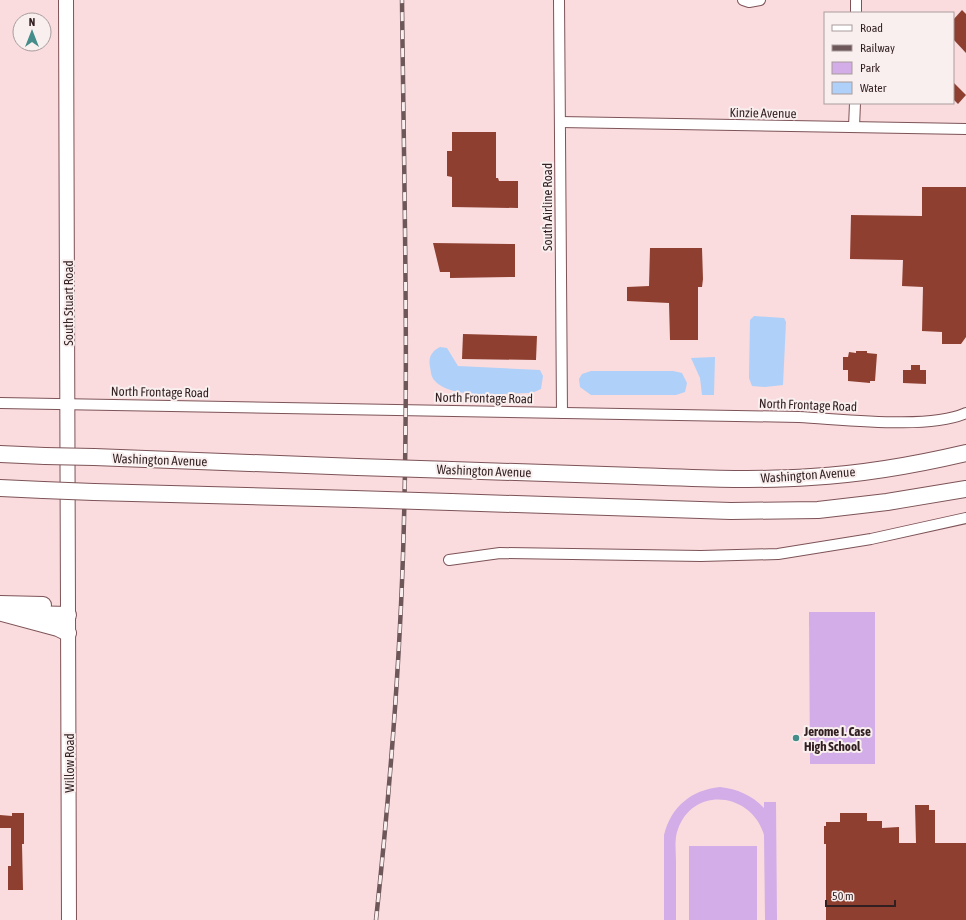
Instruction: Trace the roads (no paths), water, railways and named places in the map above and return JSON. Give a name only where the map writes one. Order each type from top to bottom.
[{"type":"main road","name":"Washington Avenue","points":[[0,454],[702,479],[764,479],[811,477],[862,472],[927,462],[966,453]]},
{"type":"main road","points":[[0,488],[731,511],[818,510],[901,500],[964,489]]},
{"type":"main road","points":[[1,610],[68,610]]},
{"type":"main road","points":[[1,610],[58,628],[68,633]]},
{"type":"street","name":"South Stuart Road","points":[[66,0],[68,610]]},
{"type":"street","name":"South Airline Road","points":[[559,0],[562,413]]},
{"type":"street","points":[[743,0],[748,2],[760,0]]},
{"type":"street","points":[[856,0],[856,12]]},
{"type":"street","points":[[854,127],[855,104]]},
{"type":"street","name":"Kinzie Avenue","points":[[560,122],[966,129]]},
{"type":"street","name":"North Frontage Road","points":[[0,403],[799,417],[895,422],[945,419],[966,413]]},
{"type":"street","points":[[449,560],[500,552],[694,556],[778,554],[871,539],[966,518]]},
{"type":"street","name":"Willow Road","points":[[68,610],[69,920]]},
{"type":"water","points":[[754,316],[784,318],[786,322],[783,385],[765,387],[752,386],[749,378],[750,320]]},
{"type":"water","points":[[440,347],[447,348],[458,366],[540,370],[543,376],[541,389],[532,393],[481,394],[454,391],[443,387],[433,378],[430,363],[431,355]]},
{"type":"water","points":[[715,357],[714,395],[702,395],[700,378],[691,358]]},
{"type":"water","points":[[591,371],[673,371],[682,373],[687,383],[685,392],[676,395],[591,395],[580,387],[579,379],[582,374]]},
{"type":"railway","points":[[376,920],[393,738],[399,646],[405,486],[406,347],[402,0]]},
{"type":"place","name":"Jerome I. Case High School","points":[[796,738]]}]
